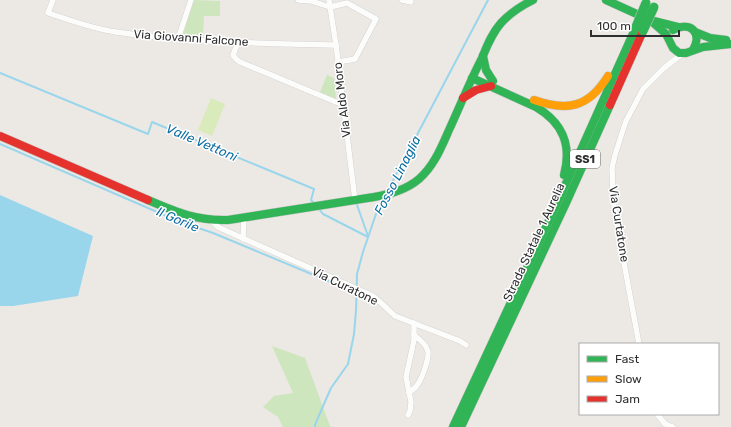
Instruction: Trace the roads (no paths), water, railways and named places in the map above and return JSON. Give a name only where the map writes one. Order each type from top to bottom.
[{"type":"main road","points":[[0,136],[180,214],[195,218],[229,220],[374,197],[394,192],[414,183],[435,161],[440,153],[463,98],[494,32],[502,21],[521,6],[533,0]]},
{"type":"main road","points":[[606,0],[650,20],[671,26],[688,27],[695,32],[710,38],[719,40],[731,39]]},
{"type":"main road","name":"Strada Statale 1 Aurelia","points":[[461,427],[566,203],[651,2]]},
{"type":"main road","points":[[650,20],[666,34],[670,45],[678,53],[688,53],[693,50],[710,46],[731,44]]},
{"type":"main road","points":[[669,39],[672,31],[678,27]]},
{"type":"main road","name":"Strada Statale 1 Aurelia","points":[[453,427],[518,284],[559,199],[617,68],[639,29]]},
{"type":"main road","points":[[693,50],[697,43],[695,32]]},
{"type":"main road","points":[[482,56],[492,84]]},
{"type":"main road","points":[[463,98],[477,89],[492,84],[541,103],[568,107],[579,104],[590,98],[601,87],[609,75],[617,68]]},
{"type":"main road","points":[[474,75],[541,109],[558,125],[565,139],[568,158],[566,170],[557,192],[559,199]]},
{"type":"street","name":"Via Giovanni Falcone","points":[[53,0],[48,13],[89,26],[115,32],[178,39],[336,45]]},
{"type":"street","points":[[178,39],[191,0]]},
{"type":"street","points":[[298,0],[311,1],[330,7],[348,3],[376,20],[355,59],[338,62]]},
{"type":"street","name":"Via Aldo Moro","points":[[329,0],[355,200]]},
{"type":"street","points":[[402,0],[411,2]]},
{"type":"street","points":[[238,42],[233,55],[240,62],[343,105]]},
{"type":"street","name":"Via Curtatone","points":[[640,343],[612,198],[612,168],[614,155],[622,133],[643,89],[664,68],[682,54]]},
{"type":"street","points":[[243,239],[244,218]]},
{"type":"street","name":"Via Curatone","points":[[211,220],[218,227],[243,239],[376,298],[395,316],[460,341],[466,345]]},
{"type":"street","points":[[408,415],[411,407],[406,377],[414,335],[414,323]]},
{"type":"street","points":[[409,393],[416,387],[421,379],[428,356],[427,349],[414,335]]},
{"type":"street","points":[[658,415],[665,424],[673,427]]},
{"type":"water","points":[[0,195],[93,236],[78,296],[13,306],[0,306]]},
{"type":"waterway","name":"Fosso Linaglia","points":[[387,192],[488,0]]},
{"type":"waterway","name":"Valle Vettoni","points":[[0,73],[148,134],[152,122],[314,189],[311,200],[315,204]]},
{"type":"waterway","name":"Il Gorile","points":[[0,144],[178,221],[213,233],[357,293]]},
{"type":"waterway","name":"Fosso Linaglia","points":[[315,427],[331,388],[348,364],[354,334],[357,274],[377,211],[384,197]]},
{"type":"waterway","points":[[357,205],[368,236]]},
{"type":"waterway","name":"Valle Vettoni","points":[[319,209],[323,214],[368,237]]}]
